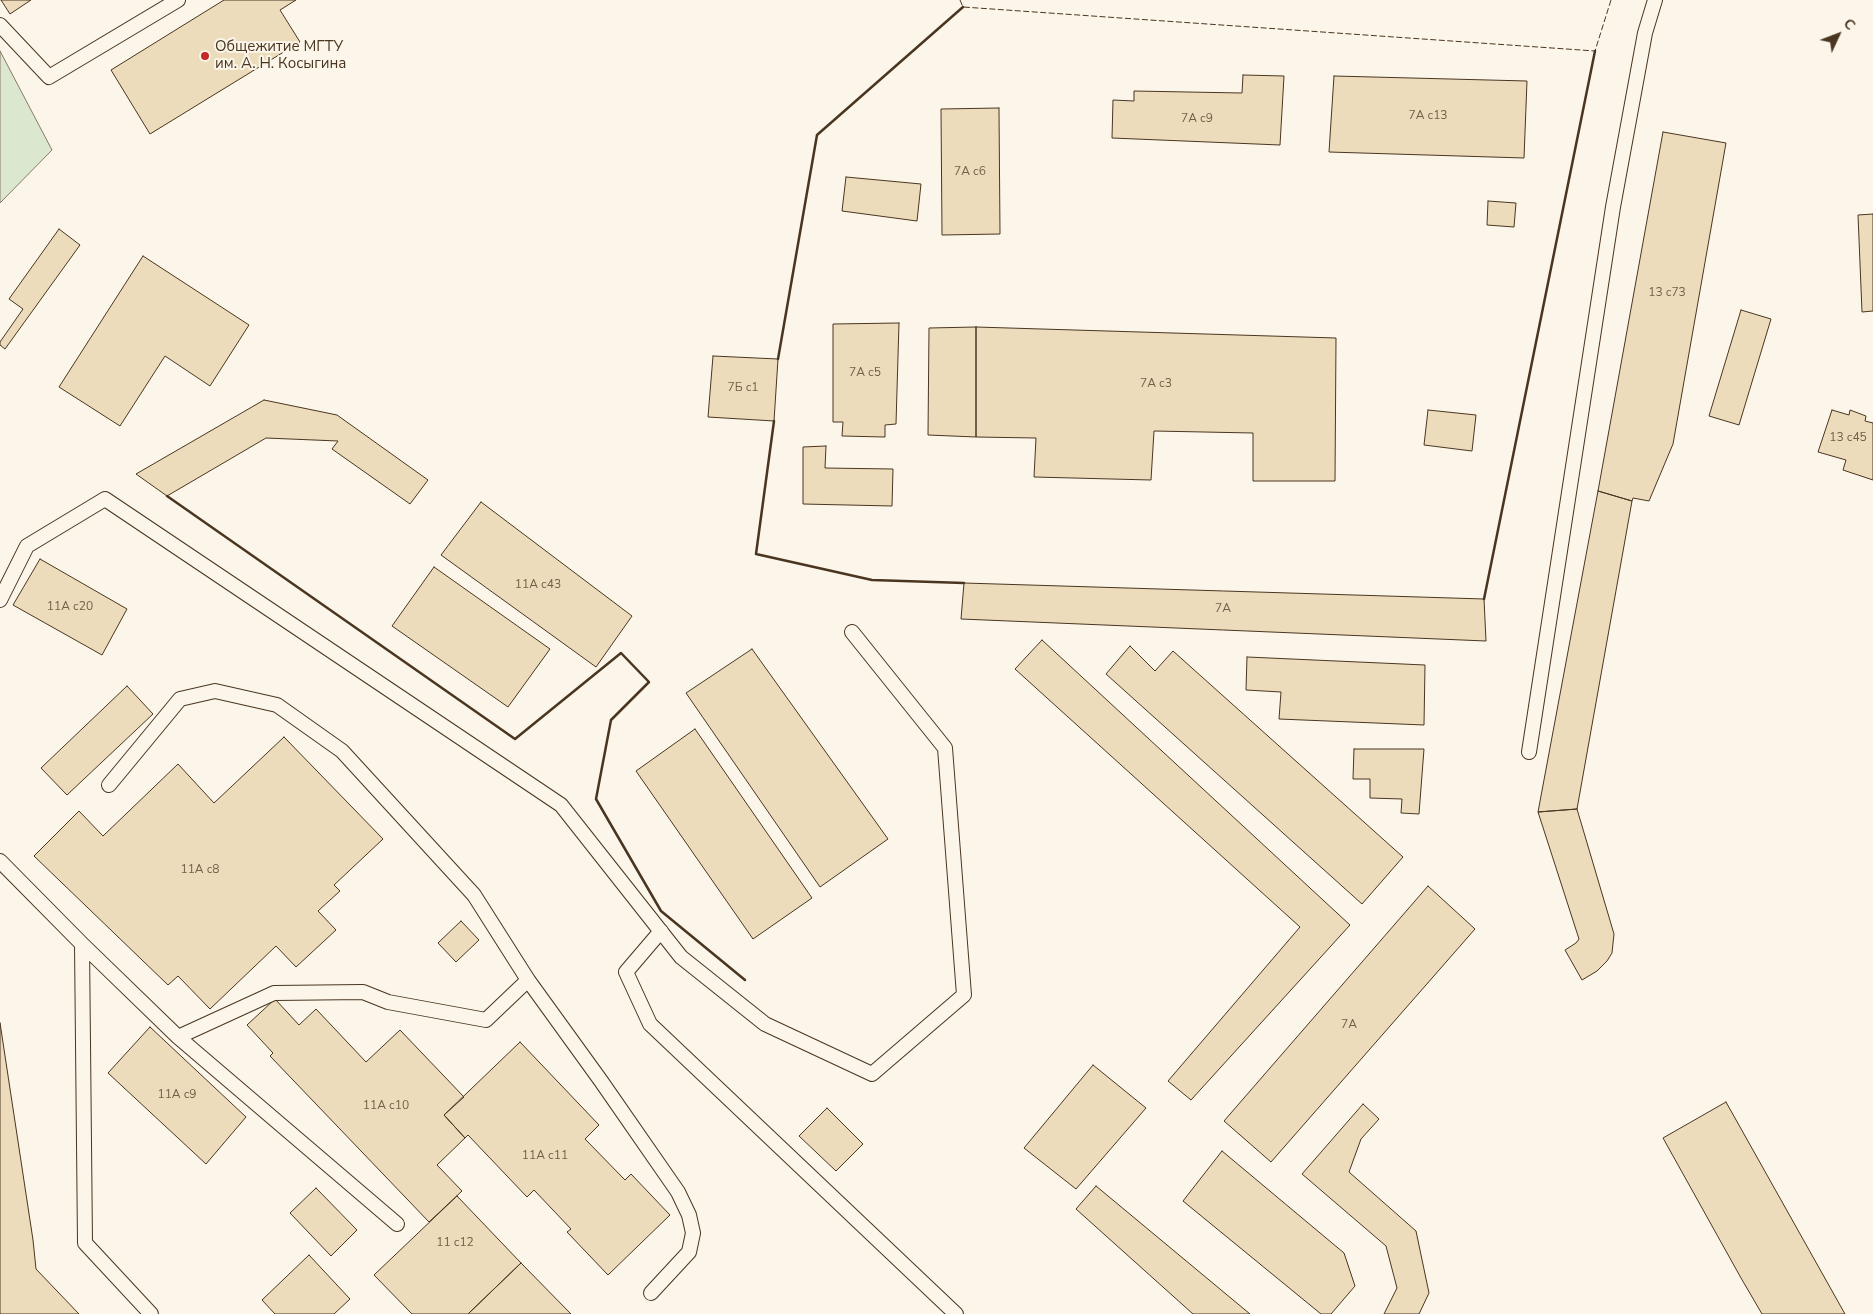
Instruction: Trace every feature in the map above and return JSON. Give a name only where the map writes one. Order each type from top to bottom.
[{"type":"lane","points":[[0,24],[49,77],[178,0]]},
{"type":"lane","points":[[1529,752],[1611,216],[1645,33],[1655,0]]},
{"type":"lane","points":[[0,600],[27,546],[105,499],[561,805],[681,957],[765,1024],[872,1074],[964,995],[945,748],[852,632]]},
{"type":"lane","points":[[108,785],[180,699],[215,691],[277,705],[342,751],[474,895],[528,980],[678,1192],[689,1215],[692,1233],[689,1252],[651,1293]]},
{"type":"lane","points":[[0,861],[178,1037],[398,1224]]},
{"type":"lane","points":[[661,931],[626,972],[650,1024],[956,1314]]},
{"type":"lane","points":[[82,944],[85,1243],[151,1314]]},
{"type":"lane","points":[[178,1037],[274,993],[363,992],[388,1002],[486,1020],[528,980]]},
{"type":"green space","points":[[0,51],[52,150],[0,203]]},
{"type":"building","points":[[1,0],[31,0],[10,14]]},
{"type":"building","name":"Общежитие МГТУ им. А. Н. Косыгина","points":[[224,0],[296,0],[280,10],[300,42],[150,134],[111,70]]},
{"type":"building","points":[[1243,75],[1284,76],[1280,145],[1112,138],[1113,100],[1134,101],[1134,91],[1242,93]]},
{"type":"building","points":[[1334,76],[1527,81],[1524,158],[1329,152]]},
{"type":"building","points":[[999,108],[1000,234],[942,235],[941,109]]},
{"type":"building","points":[[1663,132],[1726,143],[1673,444],[1649,501],[1633,498],[1632,501],[1598,491]]},
{"type":"building","points":[[846,177],[921,184],[917,221],[842,211]]},
{"type":"building","points":[[1488,201],[1516,203],[1514,227],[1487,225]]},
{"type":"building","points":[[1873,214],[1873,311],[1862,312],[1858,215]]},
{"type":"building","points":[[59,229],[80,245],[5,349],[0,345],[0,342],[23,309],[9,299]]},
{"type":"building","points":[[143,256],[249,325],[210,386],[165,356],[120,426],[59,387]]},
{"type":"building","points":[[1741,310],[1771,319],[1739,425],[1709,416]]},
{"type":"building","points":[[899,323],[896,424],[885,425],[885,437],[842,436],[843,422],[833,422],[833,324]]},
{"type":"building","points":[[976,327],[1336,338],[1335,481],[1253,481],[1253,433],[1154,431],[1151,480],[1034,477],[1036,438],[976,437]]},
{"type":"building","points":[[976,327],[976,437],[928,435],[929,328]]},
{"type":"building","points":[[713,356],[778,359],[774,421],[708,417]]},
{"type":"building","points":[[264,400],[337,415],[428,480],[410,504],[332,449],[338,441],[266,438],[167,496],[136,474]]},
{"type":"building","points":[[1428,410],[1476,415],[1472,451],[1424,445]]},
{"type":"building","points":[[1832,410],[1849,415],[1850,410],[1866,416],[1865,421],[1873,423],[1873,480],[1843,470],[1846,460],[1818,452]]},
{"type":"building","points":[[826,446],[825,468],[893,469],[892,506],[803,504],[803,447]]},
{"type":"building","points":[[1598,491],[1632,501],[1577,809],[1538,812]]},
{"type":"building","points":[[481,502],[632,616],[596,667],[441,555]]},
{"type":"building","points":[[40,559],[127,609],[102,655],[13,605]]},
{"type":"building","points":[[434,567],[550,649],[508,707],[392,626]]},
{"type":"building","points":[[964,583],[1484,599],[1486,641],[961,619]]},
{"type":"building","points":[[1042,640],[1350,925],[1191,1100],[1168,1081],[1300,927],[1015,669]]},
{"type":"building","points":[[1130,646],[1155,671],[1173,651],[1403,857],[1362,904],[1106,674]]},
{"type":"building","points":[[752,649],[888,839],[820,887],[686,693]]},
{"type":"building","points":[[1247,657],[1425,665],[1424,725],[1279,719],[1281,692],[1246,690]]},
{"type":"building","points":[[127,686],[153,714],[67,795],[41,768]]},
{"type":"building","points":[[695,729],[812,898],[753,939],[636,771]]},
{"type":"building","points":[[284,737],[383,839],[334,885],[340,891],[318,911],[336,930],[296,967],[276,946],[210,1009],[178,976],[168,985],[34,856],[79,811],[103,836],[178,764],[214,803]]},
{"type":"building","points":[[1354,749],[1424,749],[1419,814],[1401,813],[1402,799],[1370,798],[1370,779],[1353,779]]},
{"type":"building","points":[[1577,809],[1614,934],[1612,953],[1607,961],[1597,971],[1582,980],[1565,950],[1579,939],[1538,812]]},
{"type":"building","points":[[1428,886],[1475,929],[1271,1162],[1224,1121]]},
{"type":"building","points":[[461,921],[479,940],[456,962],[438,943]]},
{"type":"building","points":[[275,999],[299,1025],[316,1009],[366,1062],[400,1030],[464,1097],[444,1115],[465,1138],[437,1165],[462,1191],[429,1222],[270,1056],[273,1053],[247,1025]]},
{"type":"building","points":[[0,1023],[36,1269],[79,1314],[0,1314]]},
{"type":"building","points":[[150,1027],[246,1117],[206,1164],[108,1073]]},
{"type":"building","points":[[520,1042],[599,1125],[585,1139],[625,1180],[631,1174],[670,1215],[608,1275],[567,1232],[571,1229],[534,1190],[527,1197],[468,1135],[465,1138],[444,1115]]},
{"type":"building","points":[[1093,1065],[1146,1108],[1076,1189],[1024,1148]]},
{"type":"building","points":[[1726,1102],[1845,1314],[1762,1314],[1741,1278],[1663,1138]]},
{"type":"building","points":[[1363,1104],[1379,1119],[1361,1139],[1349,1172],[1416,1231],[1429,1293],[1419,1314],[1384,1314],[1397,1288],[1386,1246],[1302,1174]]},
{"type":"building","points":[[827,1108],[863,1144],[836,1171],[799,1136]]},
{"type":"building","points":[[1222,1151],[1344,1253],[1355,1286],[1331,1314],[1321,1314],[1183,1201]]},
{"type":"building","points":[[1096,1186],[1250,1314],[1193,1314],[1076,1209]]},
{"type":"building","points":[[316,1188],[357,1230],[331,1256],[290,1213]]},
{"type":"building","points":[[457,1196],[521,1263],[468,1314],[412,1314],[374,1275]]},
{"type":"building","points":[[309,1255],[350,1299],[334,1314],[275,1314],[262,1300]]},
{"type":"building","points":[[521,1263],[571,1314],[468,1314]]},
{"type":"fence","points":[[960,0],[963,7],[1595,51],[1611,0]]},
{"type":"wall","points":[[778,359],[817,135],[963,7]]},
{"type":"wall","points":[[1484,599],[1595,51]]},
{"type":"wall","points":[[774,421],[756,554],[872,580],[964,583]]},
{"type":"wall","points":[[167,496],[515,739],[621,653],[649,682],[611,720],[596,799],[661,911],[745,980]]},
{"type":"place","name":"Общежитие МГТУ им. А. Н. Косыгина","points":[[205,56]]}]
